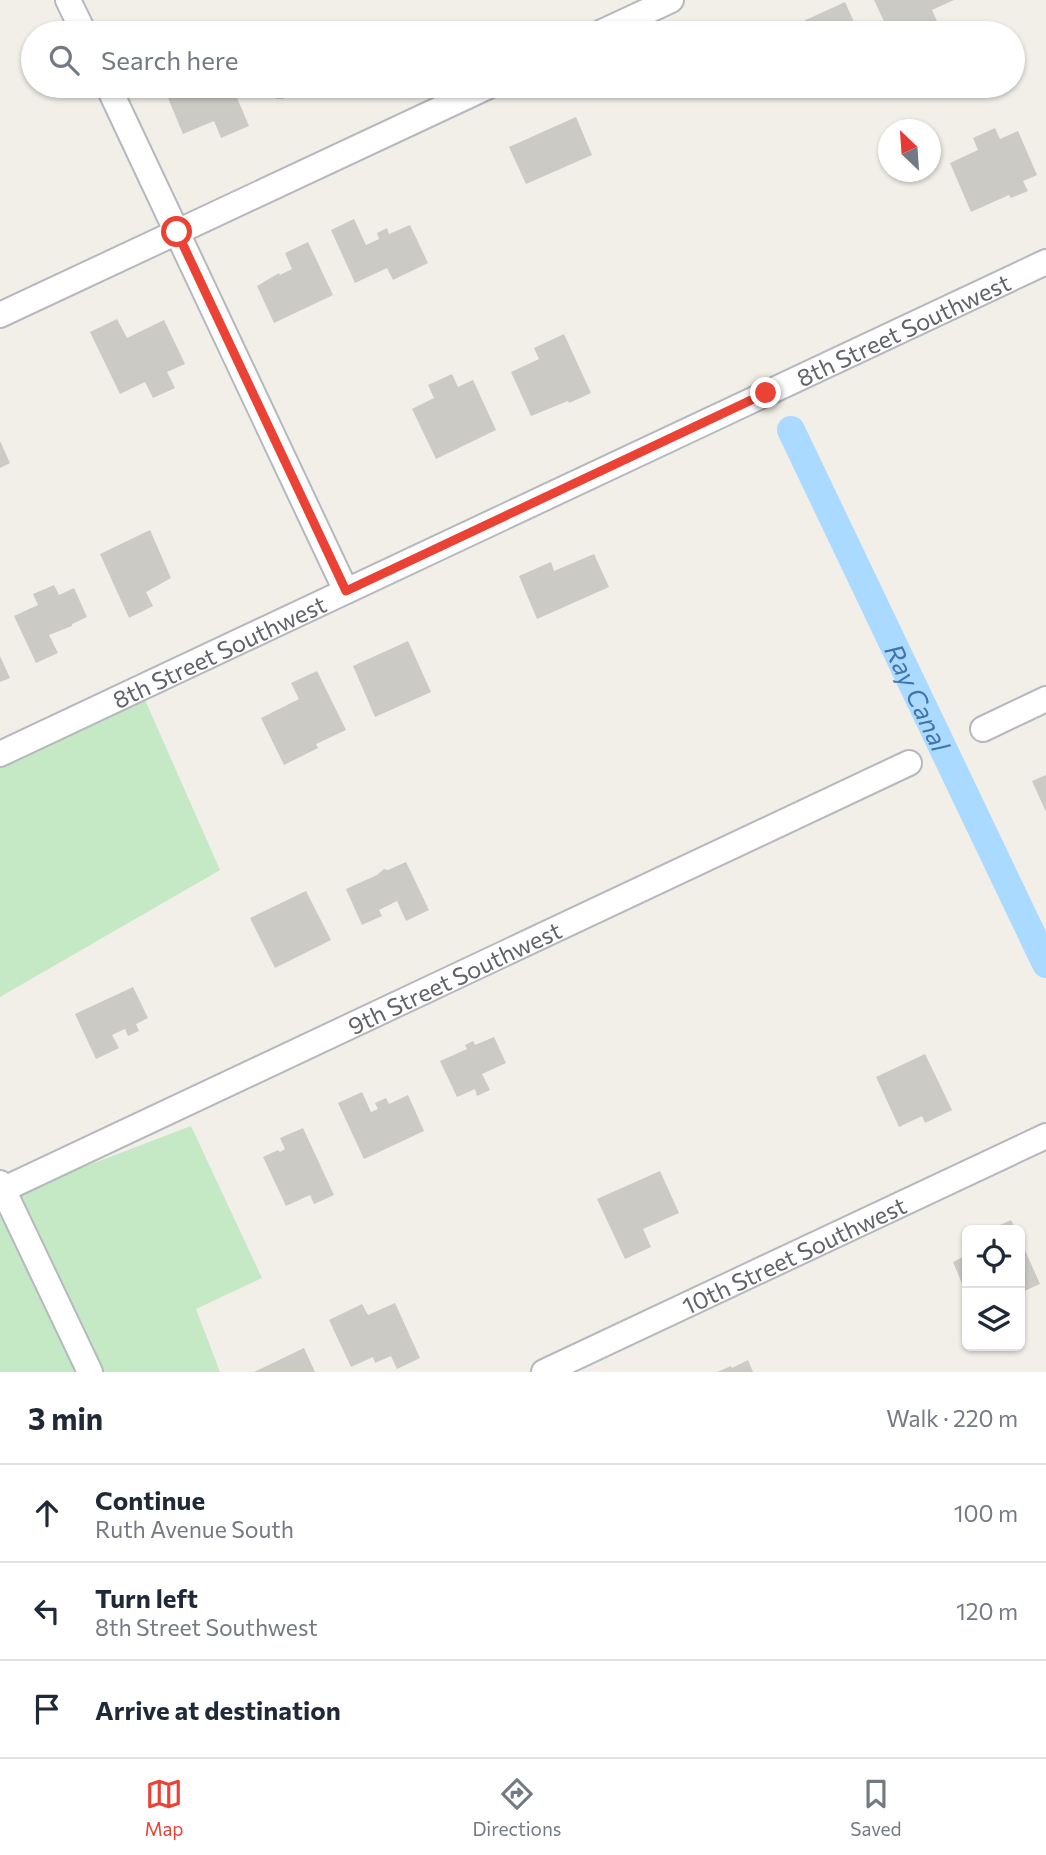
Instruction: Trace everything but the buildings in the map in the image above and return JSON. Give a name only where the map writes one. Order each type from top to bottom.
[{"type":"street","points":[[68,0],[78,21]]},
{"type":"street","points":[[626,21],[671,0]]},
{"type":"street","points":[[114,98],[346,591]]},
{"type":"street","points":[[0,316],[463,98]]},
{"type":"street","name":"8th Street Southwest","points":[[0,754],[1046,262]]},
{"type":"street","points":[[983,729],[1046,699]]},
{"type":"street","name":"9th Street Southwest","points":[[1,1188],[909,763]]},
{"type":"street","name":"10th Street Southwest","points":[[544,1372],[1046,1136]]},
{"type":"street","points":[[1,1188],[90,1372]]},
{"type":"green space","points":[[142,693],[220,870],[0,997],[0,757]]},
{"type":"green space","points":[[191,1126],[262,1278],[196,1309],[220,1372],[0,1372],[0,1173],[10,1195]]},
{"type":"waterway","name":"Ray Canal","points":[[791,430],[1046,964]]},
{"type":"route","points":[[177,232],[346,591],[766,393]]}]
